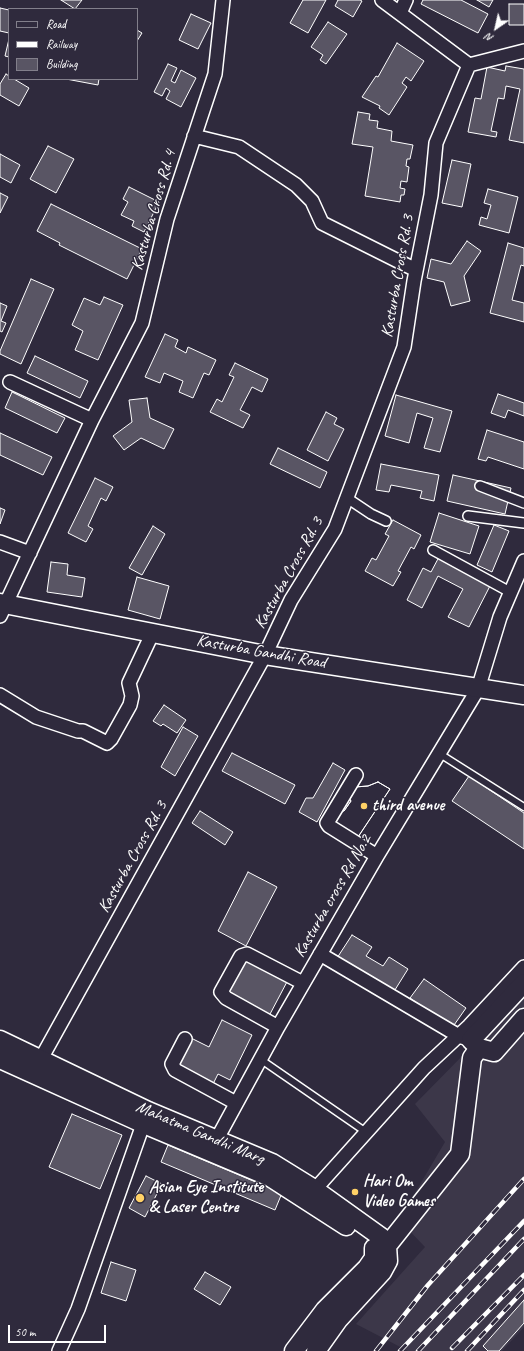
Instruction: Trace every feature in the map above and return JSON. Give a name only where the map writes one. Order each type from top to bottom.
[{"type":"main road","name":"Kasturba Gandhi Road","points":[[2,607],[153,632],[265,655],[524,695]]},
{"type":"main road","points":[[469,1041],[524,983]]},
{"type":"main road","points":[[469,1041],[494,1052],[524,1018]]},
{"type":"main road","points":[[0,1040],[36,1067],[146,1118],[213,1145],[270,1177],[310,1194],[381,1237],[381,1247],[388,1261],[382,1272],[331,1315],[294,1351]]},
{"type":"main road","points":[[381,1247],[460,1154],[472,1058],[469,1041]]},
{"type":"main road","points":[[0,1059],[36,1067]]},
{"type":"main road","points":[[316,1351],[331,1315]]},
{"type":"street","name":"Kasturba Cross Rd. 4","points":[[2,607],[30,553],[92,420],[142,323],[167,219],[215,74],[223,0]]},
{"type":"street","points":[[382,0],[469,65],[524,51]]},
{"type":"street","points":[[400,13],[406,0]]},
{"type":"street","name":"Kasturba Cross Rd. 3","points":[[36,1067],[265,655],[291,600],[335,529],[404,347],[416,270],[431,195],[436,143],[469,65]]},
{"type":"street","points":[[194,136],[240,146],[296,185],[312,201],[322,223],[416,270]]},
{"type":"street","points":[[10,382],[92,420]]},
{"type":"street","points":[[480,486],[524,503]]},
{"type":"street","points":[[346,498],[371,514],[386,521]]},
{"type":"street","points":[[468,516],[524,523]]},
{"type":"street","points":[[0,542],[30,553]]},
{"type":"street","points":[[433,550],[510,592]]},
{"type":"street","name":"Kasturba cross Rd No.2","points":[[213,1145],[303,983],[478,688],[500,617],[524,561]]},
{"type":"street","points":[[0,695],[36,717],[78,731],[83,730],[107,743],[111,739],[130,705],[132,696],[129,683],[153,632]]},
{"type":"street","points":[[356,775],[327,823],[329,826],[377,856]]},
{"type":"street","points":[[278,1027],[226,998],[221,992],[241,956],[247,954],[303,983]]},
{"type":"street","points":[[320,954],[469,1041]]},
{"type":"street","points":[[310,1194],[424,1068],[469,1041],[524,967]]},
{"type":"street","points":[[185,1039],[172,1064],[175,1070],[236,1103]]},
{"type":"street","points":[[59,1351],[78,1309],[146,1118]]},
{"type":"lane","points":[[440,754],[524,807]]},
{"type":"lane","points":[[260,1059],[366,1132]]},
{"type":"shaded area","points":[[524,993],[524,1327],[502,1351],[408,1351],[356,1324],[425,1247],[399,1220],[445,1142],[415,1104]]},
{"type":"building","points":[[61,0],[82,0],[76,8]]},
{"type":"building","points":[[303,0],[326,0],[308,33],[290,23]]},
{"type":"building","points":[[338,0],[362,1],[353,17],[335,6]]},
{"type":"building","points":[[423,0],[461,0],[488,14],[478,33],[421,4]]},
{"type":"building","points":[[477,0],[493,0],[489,7]]},
{"type":"building","points":[[509,4],[524,4],[524,25],[509,25]]},
{"type":"building","points":[[0,8],[8,10],[8,33],[0,31]]},
{"type":"building","points":[[191,14],[211,23],[198,49],[179,40]]},
{"type":"building","points":[[328,22],[347,34],[326,64],[320,60],[323,55],[311,47]]},
{"type":"building","points":[[138,31],[142,33],[138,39]]},
{"type":"building","points":[[8,43],[8,57],[5,56]]},
{"type":"building","points":[[397,43],[424,61],[411,81],[406,77],[402,83],[407,87],[389,115],[379,108],[380,106],[362,97],[376,76],[378,77]]},
{"type":"building","points":[[168,64],[177,68],[171,81],[175,83],[181,70],[196,78],[181,107],[166,99],[170,91],[166,88],[162,96],[154,92]]},
{"type":"building","points":[[506,66],[524,69],[524,143],[509,140],[520,89],[506,86],[504,99],[498,98],[491,131],[497,132],[496,137],[468,132],[475,98],[481,99],[487,67],[505,71]]},
{"type":"building","points":[[6,74],[8,75],[8,80],[16,80],[29,88],[19,106],[0,95],[0,84]]},
{"type":"building","points":[[71,80],[99,80],[98,85]]},
{"type":"building","points":[[358,112],[370,114],[369,120],[378,121],[377,128],[392,131],[391,141],[413,145],[410,159],[407,159],[406,166],[409,167],[407,182],[401,181],[400,188],[405,189],[404,195],[401,195],[400,202],[365,196],[373,147],[352,144]]},
{"type":"building","points":[[48,146],[74,159],[56,193],[30,179]]},
{"type":"building","points":[[0,154],[20,165],[11,183],[0,177]]},
{"type":"building","points":[[452,160],[471,164],[462,207],[442,203]]},
{"type":"building","points":[[129,187],[159,202],[144,232],[132,226],[134,221],[121,215],[128,202],[123,199]]},
{"type":"building","points":[[488,189],[518,197],[509,233],[479,225],[481,217],[487,219],[491,205],[484,203]]},
{"type":"building","points":[[0,193],[8,197],[0,213]]},
{"type":"building","points":[[51,204],[142,249],[127,279],[59,245],[60,243],[37,231]]},
{"type":"building","points":[[467,241],[481,251],[464,276],[470,301],[451,306],[444,282],[427,278],[431,259],[451,264]]},
{"type":"building","points":[[508,243],[524,248],[524,266],[521,265],[512,300],[524,303],[524,322],[490,313]]},
{"type":"building","points":[[31,279],[54,289],[21,364],[0,354],[0,351]]},
{"type":"building","points":[[104,297],[123,305],[98,360],[75,350],[83,331],[72,325],[84,298],[100,305]]},
{"type":"building","points":[[0,303],[7,306],[1,321],[6,323],[2,332],[0,331]]},
{"type":"building","points":[[165,334],[178,340],[175,347],[186,353],[188,347],[216,360],[209,375],[204,373],[193,398],[179,392],[183,381],[164,373],[160,383],[145,377]]},
{"type":"building","points":[[35,356],[88,381],[80,398],[27,373]]},
{"type":"building","points":[[235,363],[268,379],[262,392],[252,387],[240,410],[250,415],[243,428],[210,412],[217,399],[222,402],[234,377],[229,375]]},
{"type":"building","points":[[12,392],[65,418],[57,433],[5,408]]},
{"type":"building","points":[[498,394],[524,403],[524,416],[508,410],[505,418],[491,413]]},
{"type":"building","points":[[396,395],[452,411],[440,452],[424,448],[433,418],[417,413],[409,443],[385,436]]},
{"type":"building","points":[[147,398],[150,418],[174,429],[164,449],[141,438],[124,450],[113,436],[132,422],[129,400]]},
{"type":"building","points":[[326,412],[337,418],[334,424],[344,429],[328,461],[307,450]]},
{"type":"building","points":[[487,430],[524,442],[524,469],[488,457],[486,461],[478,459]]},
{"type":"building","points":[[0,433],[52,457],[43,475],[0,455]]},
{"type":"building","points":[[278,448],[327,472],[320,488],[270,464]]},
{"type":"building","points":[[381,464],[439,475],[434,501],[420,498],[422,491],[391,485],[389,492],[376,490]]},
{"type":"building","points":[[453,475],[511,488],[505,514],[447,501]]},
{"type":"building","points":[[95,478],[113,487],[106,501],[101,498],[88,526],[93,529],[86,542],[68,533]]},
{"type":"building","points":[[0,508],[5,510],[0,524]]},
{"type":"building","points":[[439,513],[479,526],[470,554],[430,542]]},
{"type":"building","points":[[393,520],[421,535],[414,549],[411,547],[398,571],[401,572],[393,586],[365,571],[372,558],[376,560],[389,536],[385,534]]},
{"type":"building","points":[[494,525],[509,531],[492,572],[477,565]]},
{"type":"building","points":[[153,526],[165,534],[142,575],[129,568]]},
{"type":"building","points":[[439,557],[491,584],[469,627],[448,617],[463,589],[438,576],[422,608],[407,600],[423,568],[431,572]]},
{"type":"building","points":[[51,562],[68,564],[67,575],[85,578],[82,597],[47,592]]},
{"type":"building","points":[[137,577],[169,586],[160,619],[128,610]]},
{"type":"building","points":[[164,705],[186,720],[177,733],[163,724],[161,726],[153,721]]},
{"type":"building","points":[[183,727],[198,736],[175,776],[161,767]]},
{"type":"building","points":[[232,753],[295,785],[285,804],[222,771]]},
{"type":"building","points":[[333,763],[345,770],[317,822],[299,812],[306,798],[313,798]]},
{"type":"building","points":[[469,776],[524,813],[524,849],[452,801]]},
{"type":"building","name":"third avenue","points":[[378,782],[390,789],[358,837],[333,822],[340,810],[344,811],[351,801],[349,798],[355,787],[368,786]]},
{"type":"building","name":"third avenue","points":[[378,782],[390,789],[358,837],[333,822],[340,810],[344,811],[351,801],[349,798],[355,787],[368,786]]},
{"type":"building","points":[[200,811],[233,832],[225,845],[192,823]]},
{"type":"building","points":[[248,872],[277,887],[246,946],[218,931]]},
{"type":"building","points":[[352,935],[372,947],[366,956],[383,966],[389,957],[408,969],[393,993],[337,958]]},
{"type":"building","points":[[244,955],[289,978],[269,1016],[224,992]]},
{"type":"building","points":[[424,979],[466,1008],[452,1028],[410,998]]},
{"type":"building","points":[[222,1020],[252,1035],[230,1080],[218,1074],[213,1084],[173,1065],[187,1036],[209,1047]]},
{"type":"building","points":[[72,1114],[122,1135],[100,1189],[49,1167]]},
{"type":"building","points":[[168,1145],[282,1193],[275,1210],[161,1162]]},
{"type":"building","points":[[146,1176],[162,1184],[145,1217],[129,1208]]},
{"type":"building","points":[[111,1262],[136,1270],[126,1301],[101,1293]]},
{"type":"building","points":[[205,1272],[231,1287],[220,1305],[194,1289]]},
{"type":"building","points":[[524,1300],[524,1323],[499,1351],[488,1351],[483,1346]]},
{"type":"railway","points":[[376,1351],[428,1285],[524,1179]]},
{"type":"railway","points":[[400,1351],[524,1221]]},
{"type":"railway","points":[[418,1351],[524,1239]]},
{"type":"railway","points":[[452,1348],[524,1275]]},
{"type":"railway","points":[[467,1351],[524,1290]]},
{"type":"place","name":"third avenue","points":[[364,806]]},
{"type":"place","name":"Hari Om Video Games","points":[[355,1192]]},
{"type":"place","name":"Asian Eye Institute & Laser Centre","points":[[140,1198]]}]
